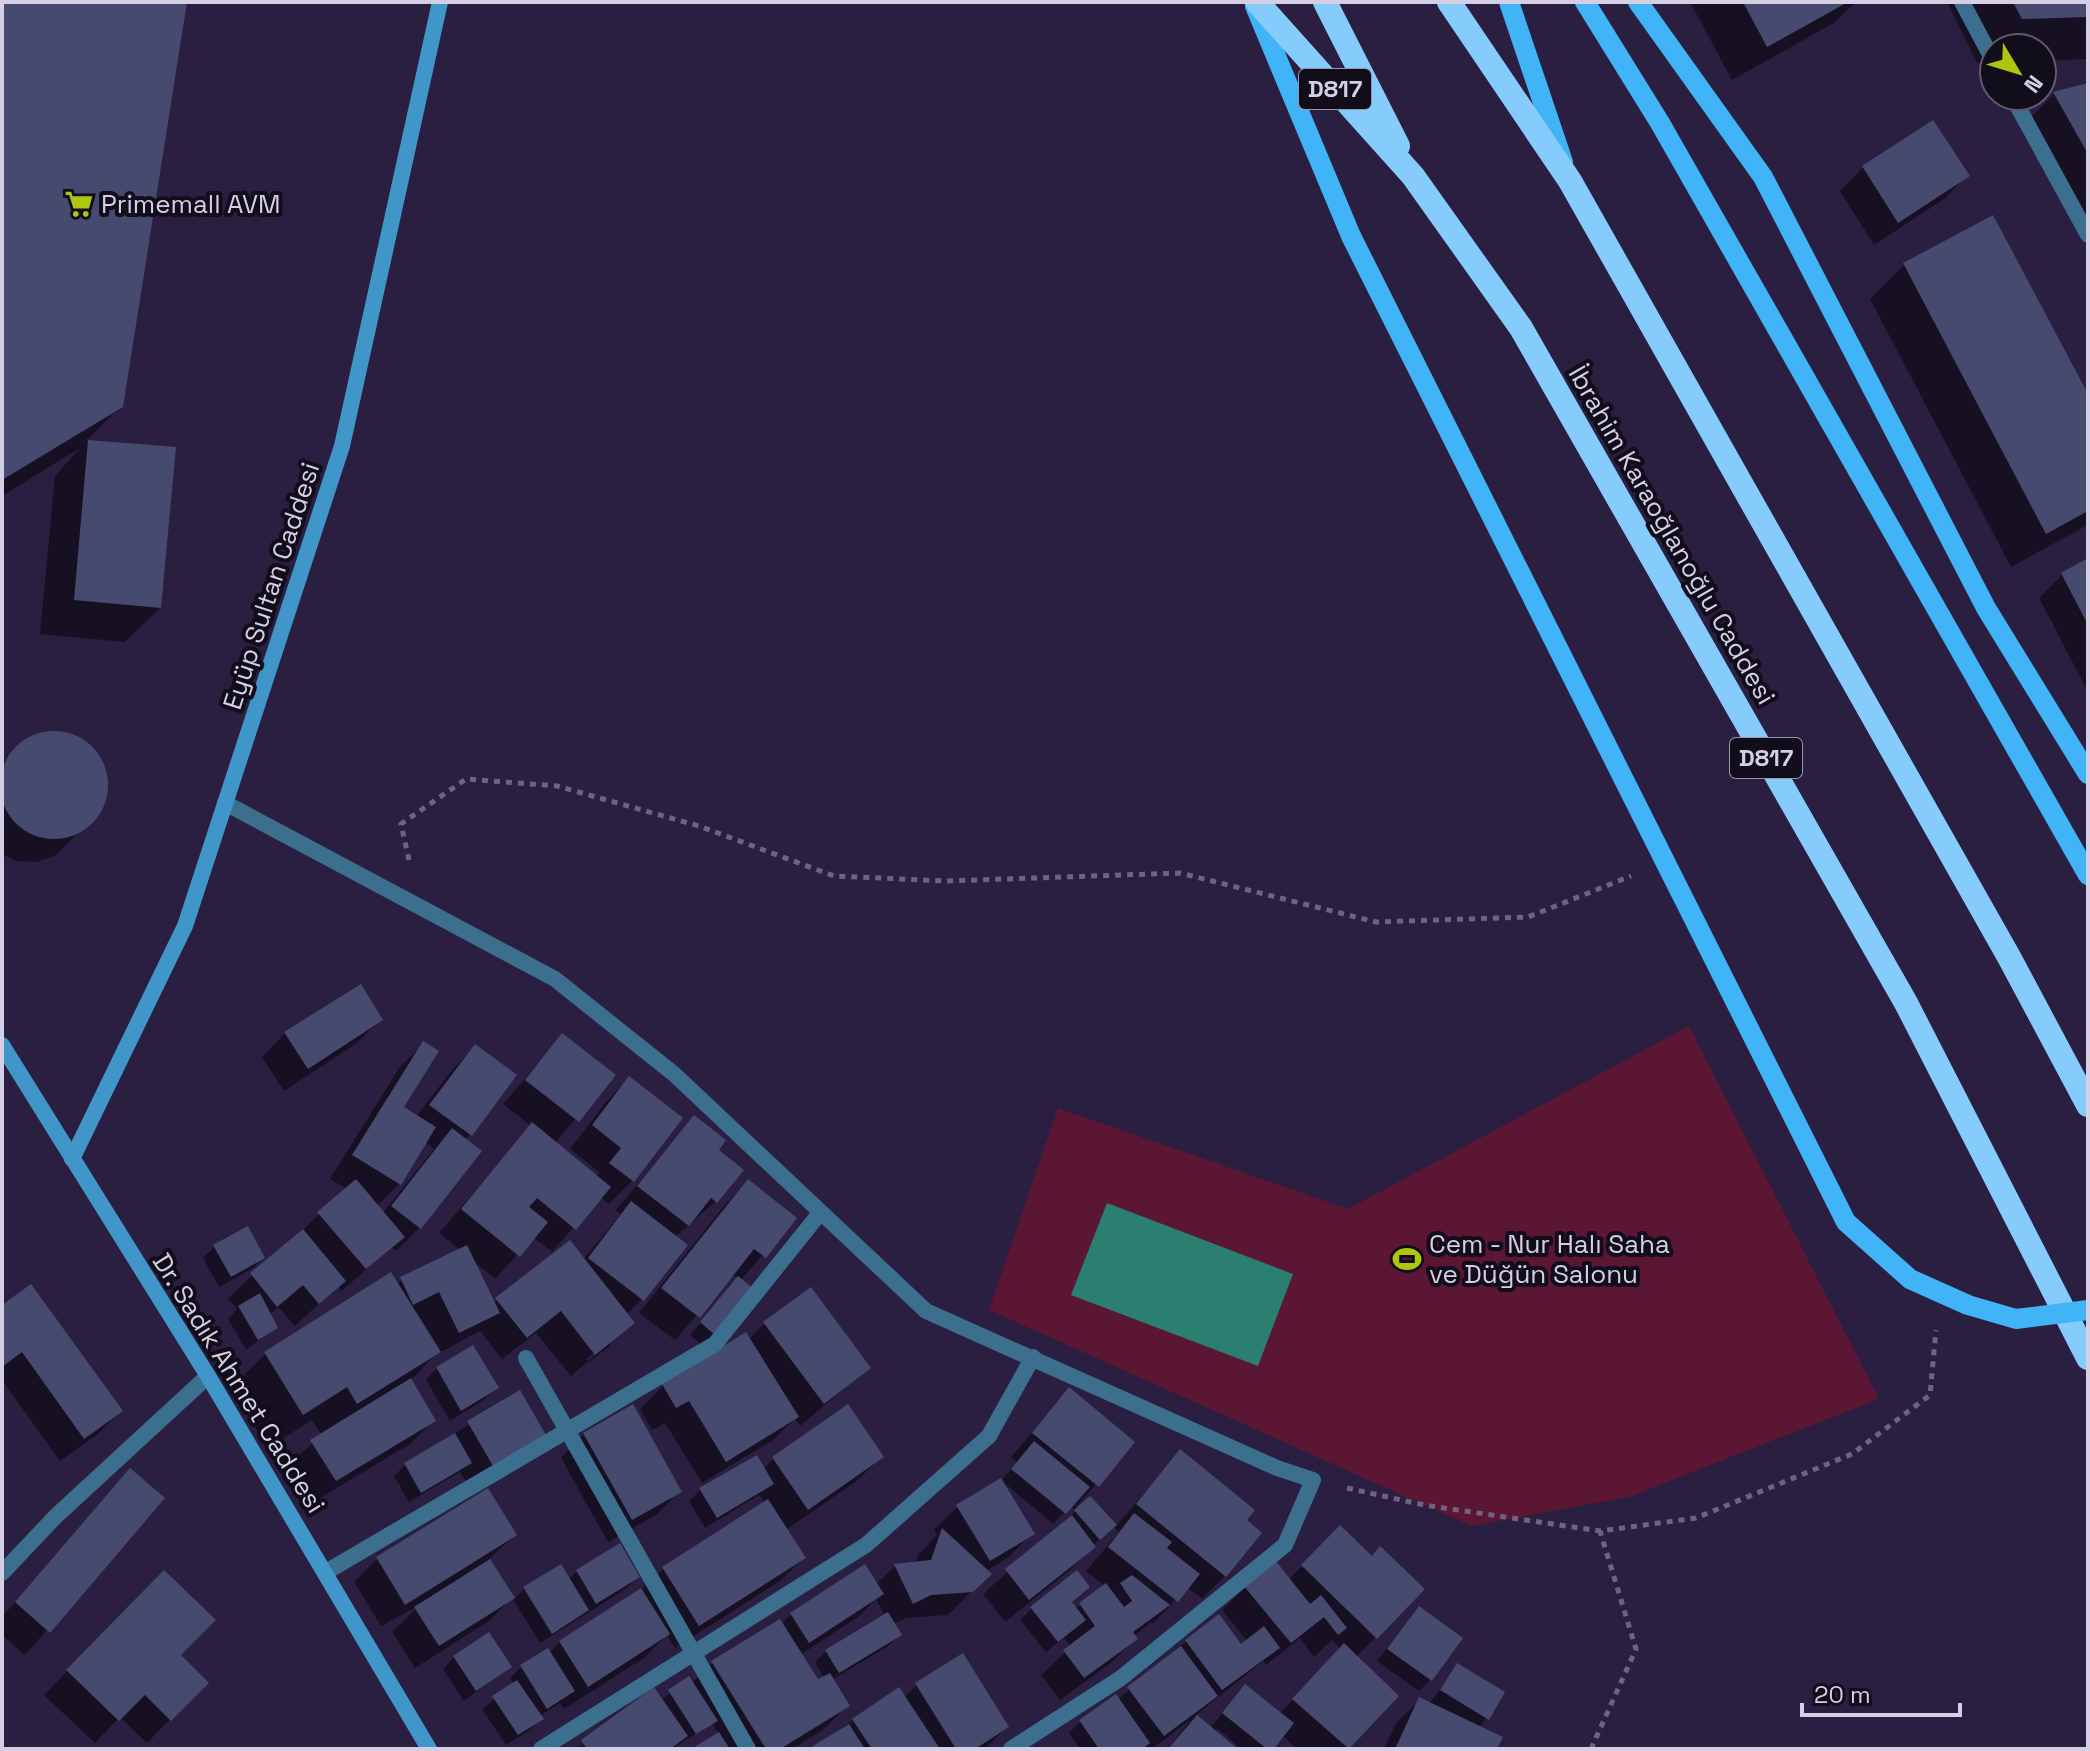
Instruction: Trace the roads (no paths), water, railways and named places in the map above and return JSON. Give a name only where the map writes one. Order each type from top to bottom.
[{"type":"highway","name":"D817","points":[[1255,2],[1413,176]]},
{"type":"highway","points":[[1325,2],[1413,176]]},
{"type":"highway","points":[[1449,2],[1570,181],[2009,957],[2088,1105]]},
{"type":"highway","name":"İbrahim Karaoğlanoğlu Caddesi","points":[[1413,176],[1529,342],[1906,1003],[2088,1358]]},
{"type":"main road","points":[[1255,2],[1351,236],[1846,1222],[1910,1279],[1939,1293],[2016,1319],[2088,1310]]},
{"type":"main road","points":[[1509,2],[1570,181]]},
{"type":"main road","points":[[1585,2],[1660,123],[2088,875]]},
{"type":"main road","points":[[1638,2],[1763,177],[1986,608],[2088,774]]},
{"type":"street","name":"Eyüp Sultan Caddesi","points":[[72,1159],[185,926],[342,446],[440,2]]},
{"type":"street","points":[[1962,2],[1978,32]]},
{"type":"street","points":[[2021,112],[2088,235]]},
{"type":"street","points":[[225,803],[555,979],[674,1074],[926,1311],[1277,1468],[1313,1480],[1285,1545],[1121,1678],[1011,1749]]},
{"type":"street","name":"Dr. Sadık Ahmet Caddesi","points":[[2,1045],[208,1376],[429,1749]]},
{"type":"street","points":[[326,1572],[568,1433],[715,1344],[820,1213]]},
{"type":"street","points":[[541,1749],[866,1545],[989,1436],[1033,1357]]},
{"type":"street","points":[[526,1358],[748,1749]]},
{"type":"street","points":[[2,1573],[56,1516],[208,1376]]},
{"type":"place","name":"Primemall AVM","points":[[79,204]]},
{"type":"place","name":"Cem - Nur Halı Saha ve Düğün Salonu","points":[[1407,1259]]}]
